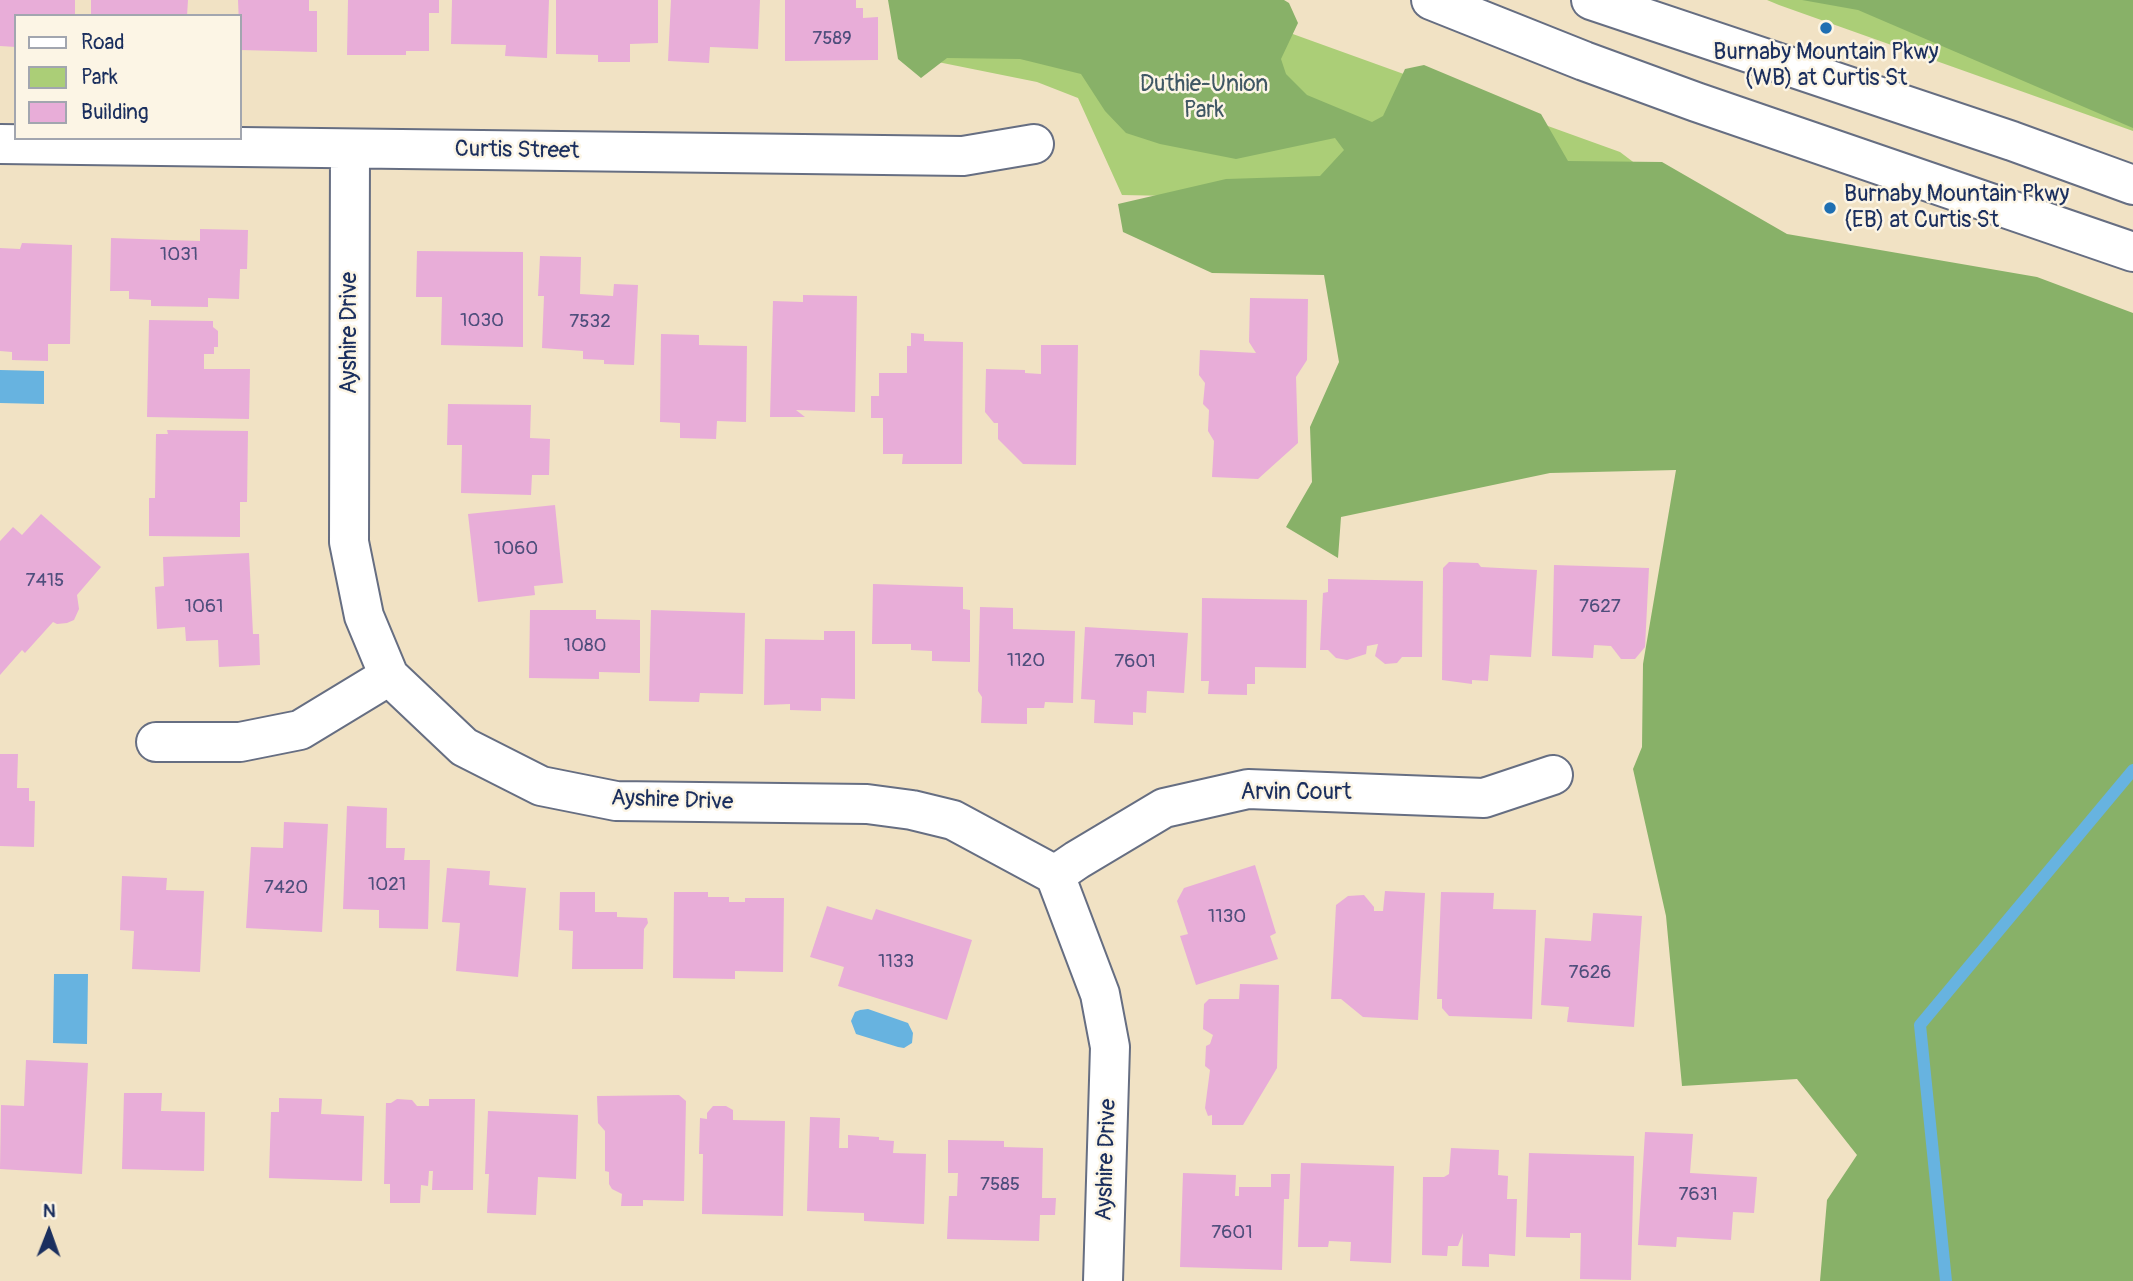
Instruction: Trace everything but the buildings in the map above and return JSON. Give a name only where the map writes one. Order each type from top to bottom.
[{"type":"street","points":[[1431,0],[1696,102],[2133,252]]},
{"type":"street","points":[[1591,0],[2133,185]]},
{"type":"street","name":"Curtis Street","points":[[0,144],[963,156],[1034,144]]},
{"type":"street","name":"Ayshire Drive","points":[[350,149],[349,542],[364,616],[389,677],[464,747],[541,786],[616,801],[867,804],[912,810],[953,820],[1055,875],[1100,994],[1110,1046],[1104,1281]]},
{"type":"street","points":[[156,742],[240,742],[300,730],[389,677]]},
{"type":"street","name":"Arvin Court","points":[[1055,875],[1164,808],[1248,789],[1484,797],[1553,775]]},
{"type":"green space","points":[[888,0],[1284,0],[1289,3],[1298,23],[1281,59],[1286,74],[1307,95],[1372,122],[1383,116],[1405,69],[1424,65],[1541,114],[1568,161],[1662,162],[1787,234],[2037,277],[2133,313],[2133,1281],[1820,1281],[1827,1200],[1857,1155],[1797,1079],[1682,1086],[1666,916],[1633,769],[1642,747],[1643,664],[1676,470],[1550,473],[1341,517],[1338,558],[1286,527],[1312,482],[1310,427],[1339,362],[1324,275],[1212,273],[1123,232],[1118,204],[1226,179],[1320,176],[1344,150],[1335,138],[1236,159],[1160,144],[1126,133],[1105,111],[1081,74],[1020,59],[947,58],[921,78],[898,59]]},
{"type":"green space","points":[[1767,0],[2133,0],[2133,131],[1779,5]]},
{"type":"green space","points":[[1802,0],[2133,0],[2133,128],[1858,10]]},
{"type":"green space","name":"Duthie-Union Park","points":[[1290,33],[1620,152],[1657,180],[1424,201],[1122,195],[1078,98],[1037,82],[913,57]]},
{"type":"water","points":[[0,370],[44,371],[44,404],[0,403]]},
{"type":"water","points":[[54,974],[88,974],[87,1044],[53,1043]]},
{"type":"water","points":[[868,1009],[908,1023],[913,1033],[912,1043],[904,1048],[856,1034],[851,1021],[855,1012]]},
{"type":"waterway","points":[[1946,1281],[1920,1025],[2133,770]]},
{"type":"place","name":"Burnaby Mountain Pkwy (WB) at Curtis St","points":[[1826,28]]},
{"type":"place","name":"Burnaby Mountain Pkwy (EB) at Curtis St","points":[[1830,208]]}]
